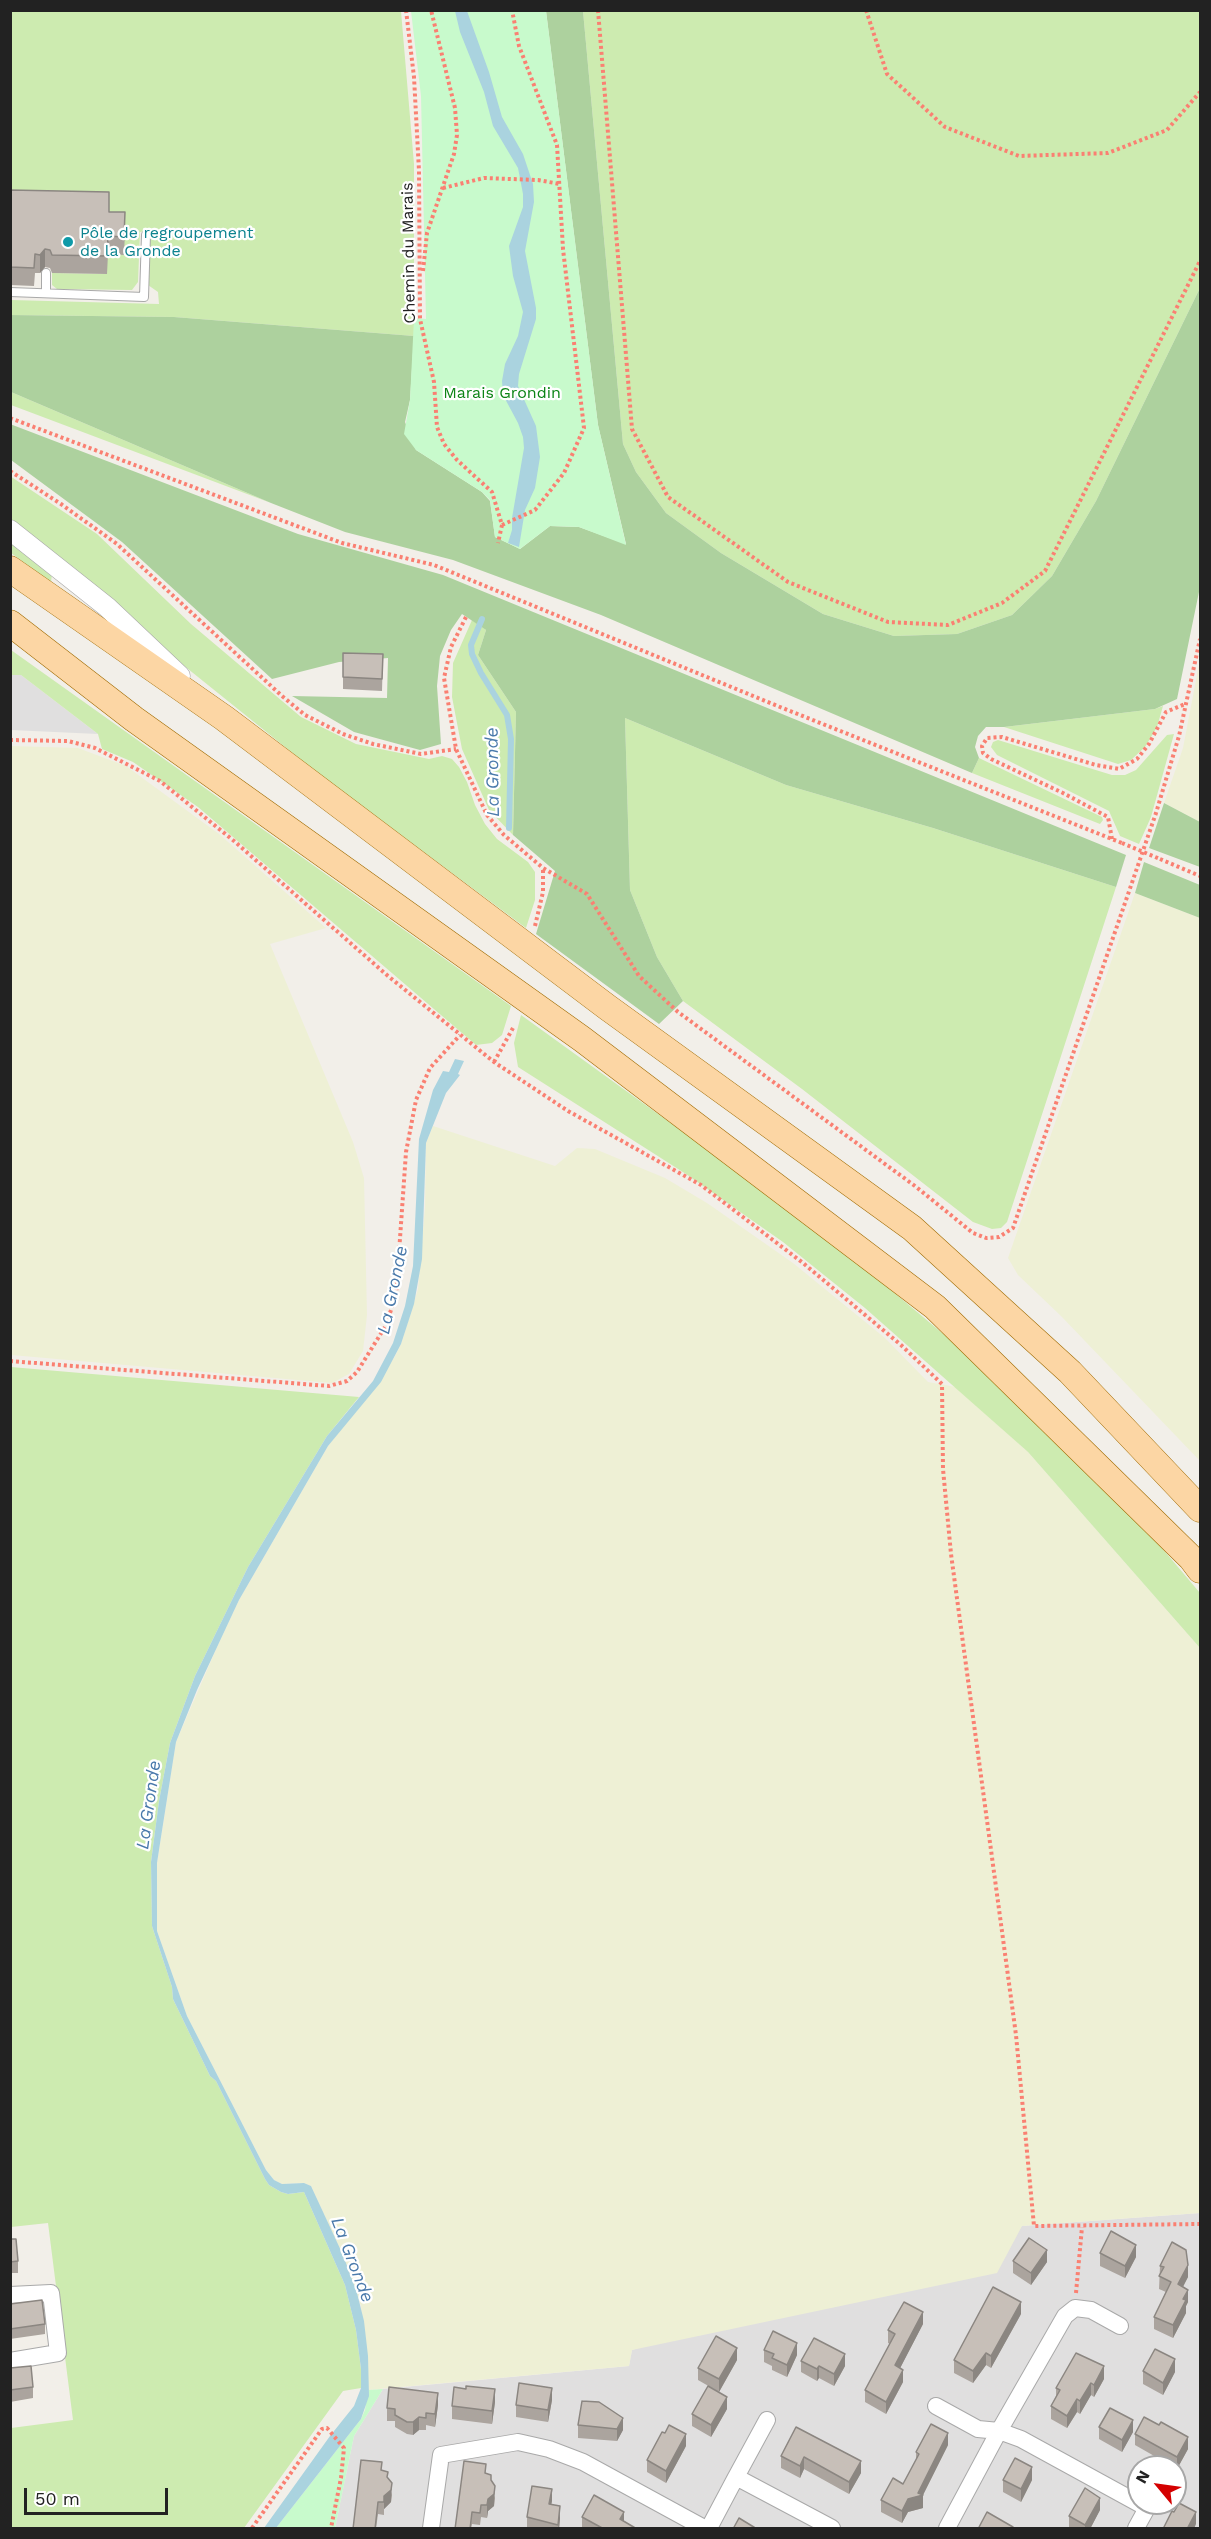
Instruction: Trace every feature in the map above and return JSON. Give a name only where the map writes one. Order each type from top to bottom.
[{"type":"main road","points":[[10,569],[224,718],[607,1007],[912,1228],[1070,1372],[1200,1509]]},
{"type":"main road","points":[[10,623],[134,719],[582,1039],[935,1307],[1191,1558],[1200,1570]]},
{"type":"main road","points":[[10,639],[134,719]]},
{"type":"street","points":[[10,530],[107,607],[224,718]]},
{"type":"street","points":[[10,2295],[51,2293],[58,2353],[10,2361]]},
{"type":"street","points":[[947,2529],[999,2431],[1065,2316],[1075,2308],[1091,2310],[1120,2326]]},
{"type":"street","points":[[936,2406],[978,2429],[999,2431],[1021,2439],[1127,2497]]},
{"type":"street","points":[[709,2529],[767,2420]]},
{"type":"street","points":[[431,2529],[441,2456],[518,2442],[549,2449],[582,2462],[704,2529]]},
{"type":"street","points":[[736,2477],[832,2529]]},
{"type":"street","points":[[1136,2529],[1143,2515]]},
{"type":"lane","points":[[10,292],[144,297],[146,235]]},
{"type":"lane","points":[[46,273],[46,293]]},
{"type":"path","name":"Chemin du Marais","points":[[406,10],[414,77],[419,171],[420,319],[434,382],[436,428],[444,444],[457,460],[492,492],[505,525],[498,543]]},
{"type":"path","points":[[421,290],[427,233],[457,135],[455,108],[431,10]]},
{"type":"path","points":[[505,525],[535,510],[564,473],[584,428],[563,249],[557,145],[519,46],[512,10]]},
{"type":"path","points":[[598,10],[632,429],[668,497],[788,582],[888,622],[948,625],[1002,603],[1045,571],[1200,261]]},
{"type":"path","points":[[866,10],[887,74],[945,127],[1019,156],[1107,153],[1167,130],[1200,92]]},
{"type":"path","points":[[442,189],[484,178],[538,180],[560,184]]},
{"type":"path","points":[[10,418],[342,543],[434,565],[1200,876]]},
{"type":"path","points":[[10,471],[117,544],[305,715],[344,734],[373,744],[421,754],[456,749]]},
{"type":"path","points":[[466,617],[451,647],[444,678],[456,749],[487,815],[504,835],[543,868],[587,894],[639,976],[678,1012],[915,1186],[973,1233],[986,1238],[999,1237],[1013,1228],[1156,813],[1179,736],[1200,639]]},
{"type":"path","points":[[1112,839],[1108,817],[991,759],[982,753],[982,746],[987,738],[1002,737],[1096,765],[1119,769],[1137,759],[1149,744],[1166,712],[1186,704]]},
{"type":"path","points":[[10,740],[68,741],[94,748],[160,781],[243,848],[388,976],[494,1062],[568,1112],[701,1185],[803,1263],[901,1345],[942,1384],[943,1469],[951,1554],[1013,2011],[1034,2226],[1200,2224]]},
{"type":"path","points":[[534,930],[543,892],[543,868]]},
{"type":"path","points":[[494,1062],[513,1028]]},
{"type":"path","points":[[10,1361],[329,1386],[347,1381],[357,1372],[385,1327],[396,1296],[406,1152],[416,1100],[430,1068],[460,1035]]},
{"type":"path","points":[[1075,2308],[1082,2227]]},
{"type":"path","points":[[252,2529],[322,2429],[327,2428],[344,2448],[331,2529]]},
{"type":"shaded area","points":[[11,675],[21,675],[98,734],[11,730]]},
{"type":"shaded area","points":[[1200,2213],[1200,2528],[335,2528],[354,2436],[383,2389],[629,2366],[632,2350],[1022,2226]]},
{"type":"green space","points":[[11,11],[401,11],[414,164],[414,336],[174,317],[11,315],[11,300],[159,304],[158,292],[148,285],[146,273],[148,231],[140,232],[138,282],[132,290],[57,289],[52,285],[52,273],[107,274],[11,208]]},
{"type":"green space","name":"Marais Grondin","points":[[411,11],[546,11],[598,425],[626,545],[579,527],[550,526],[520,549],[495,537],[490,500],[482,492],[416,450],[404,434],[410,400],[414,318],[426,319],[421,96]]},
{"type":"green space","points":[[546,11],[583,11],[623,444],[636,472],[666,513],[721,553],[823,614],[894,636],[957,634],[1012,615],[1052,576],[1096,501],[1200,288],[1200,587],[1177,699],[1155,709],[1004,727],[986,727],[978,736],[975,747],[979,758],[972,773],[601,615],[453,560],[345,532],[271,503],[11,392],[10,315],[174,317],[414,336],[410,400],[405,422],[416,450],[482,492],[490,501],[495,537],[520,549],[550,526],[579,527],[626,544],[598,425]]},
{"type":"green space","points":[[583,11],[1200,11],[1200,288],[1096,501],[1052,576],[1012,615],[957,634],[894,636],[823,614],[721,553],[666,513],[636,472],[623,444]]},
{"type":"green space","points":[[11,392],[271,503],[11,405]]},
{"type":"green space","points":[[10,424],[298,534],[443,575],[1126,855],[1116,887],[933,828],[786,785],[625,718],[630,890],[657,957],[683,1001],[659,1024],[536,934],[555,871],[513,835],[516,712],[478,655],[486,630],[462,614],[451,630],[440,656],[437,686],[441,744],[420,750],[354,732],[292,696],[387,698],[388,658],[339,662],[272,679],[122,542],[11,460]]},
{"type":"green space","points":[[10,476],[97,534],[191,624],[301,717],[356,744],[429,759],[442,756],[452,759],[467,782],[485,824],[497,839],[528,862],[535,872],[535,900],[526,928],[315,771],[147,636],[11,520]]},
{"type":"green space","points":[[10,540],[52,574],[51,582],[11,553]]},
{"type":"green space","points":[[472,620],[486,630],[478,655],[516,712],[513,835],[489,810],[462,749],[452,697],[453,663]]},
{"type":"green space","points":[[11,650],[511,1006],[502,1035],[492,1043],[476,1045],[198,807],[133,762],[102,749],[98,734],[21,675],[11,675]]},
{"type":"green space","points":[[1200,659],[1200,822],[1164,803],[1183,748]]},
{"type":"green space","points":[[1163,706],[1157,727],[1145,747],[1131,760],[1118,764],[1004,727],[1155,709]]},
{"type":"green space","points":[[625,718],[786,785],[933,828],[1116,887],[1007,1222],[1001,1228],[992,1229],[973,1222],[802,1089],[683,1001],[657,957],[630,890]]},
{"type":"green space","points":[[1174,734],[1151,817],[1139,844],[1120,836],[1109,811],[997,755],[991,747],[993,742],[998,740],[1112,775],[1125,775],[1136,770],[1167,735]]},
{"type":"green space","points":[[11,746],[78,748],[126,766],[219,834],[326,928],[270,944],[353,1142],[364,1178],[367,1315],[363,1351],[349,1374],[332,1383],[11,1355]]},
{"type":"green space","points":[[979,758],[1102,817],[1103,820],[1100,824],[972,773]]},
{"type":"green space","points":[[1164,803],[1200,822],[1200,867],[1149,848]]},
{"type":"green space","points":[[1144,862],[1200,885],[1200,918],[1135,893]]},
{"type":"green space","points":[[1135,893],[1200,918],[1200,1461],[1061,1316],[1018,1275],[1008,1258]]},
{"type":"green space","points":[[521,1015],[737,1171],[860,1264],[954,1343],[1150,1534],[1200,1593],[1200,1648],[1028,1452],[865,1308],[783,1242],[686,1174],[518,1067],[514,1043]]},
{"type":"green space","points":[[433,1126],[555,1166],[577,1148],[595,1149],[665,1178],[707,1203],[793,1263],[885,1338],[928,1382],[956,1387],[1028,1452],[1200,1648],[1200,2213],[1022,2226],[997,2273],[632,2350],[629,2366],[368,2390],[361,2306],[343,2256],[311,2186],[304,2183],[282,2184],[274,2180],[266,2170],[187,2016],[157,1931],[157,1863],[176,1742],[239,1600],[328,1446],[394,1358],[401,1344],[418,1289],[425,1208],[426,1143]]},
{"type":"green space","points":[[11,1367],[359,1397],[327,1436],[248,1567],[195,1676],[170,1743],[151,1862],[152,1926],[172,1987],[173,1999],[210,2076],[216,2081],[269,2185],[288,2194],[304,2192],[345,2285],[356,2330],[361,2388],[343,2391],[244,2528],[11,2528],[11,2428],[73,2420],[48,2223],[11,2227]]},
{"type":"green space","points":[[383,2389],[354,2436],[335,2528],[276,2528],[361,2419],[368,2390]]},
{"type":"water","points":[[455,11],[467,11],[502,117],[523,154],[533,184],[534,202],[525,251],[536,319],[519,374],[518,386],[536,426],[540,457],[535,488],[525,510],[519,547],[508,543],[524,448],[523,437],[503,395],[502,381],[505,364],[518,336],[523,312],[513,276],[509,246],[523,207],[523,194],[518,168],[493,126],[484,92],[460,32]]},
{"type":"water","points":[[455,1059],[464,1061],[458,1074],[460,1075],[446,1093],[426,1143],[422,1259],[414,1304],[401,1344],[381,1382],[328,1446],[239,1600],[197,1690],[176,1742],[157,1863],[157,1931],[187,2016],[266,2170],[274,2180],[282,2184],[304,2183],[311,2186],[343,2255],[357,2293],[364,2321],[369,2396],[361,2419],[276,2528],[264,2528],[354,2406],[361,2388],[356,2330],[345,2285],[304,2192],[288,2194],[269,2185],[216,2081],[210,2076],[173,1999],[172,1987],[152,1926],[151,1862],[170,1743],[195,1676],[248,1567],[327,1436],[373,1381],[393,1343],[405,1306],[413,1266],[419,1139],[433,1090],[443,1071],[449,1072]]},
{"type":"building","name":"Pôle de regroupement de la Gronde","points":[[10,190],[109,192],[109,212],[125,212],[124,237],[108,236],[107,256],[52,255],[50,250],[45,249],[40,255],[35,254],[34,268],[10,267]]},
{"type":"building","points":[[343,653],[383,654],[382,679],[343,677]]},
{"type":"building","points":[[1111,2231],[1136,2245],[1125,2266],[1100,2253]]},
{"type":"building","points":[[1029,2238],[1047,2250],[1031,2273],[1013,2261]]},
{"type":"building","points":[[10,2239],[16,2239],[18,2261],[10,2262]]},
{"type":"building","points":[[1172,2242],[1186,2250],[1188,2265],[1178,2284],[1188,2290],[1183,2299],[1186,2300],[1173,2325],[1154,2317],[1171,2282],[1159,2276],[1164,2267],[1160,2266]]},
{"type":"building","points":[[993,2287],[1021,2302],[991,2356],[986,2353],[973,2371],[954,2360]]},
{"type":"building","points":[[42,2300],[45,2324],[10,2329],[10,2304]]},
{"type":"building","points":[[904,2302],[923,2312],[895,2365],[903,2370],[886,2402],[865,2390],[895,2334],[888,2330]]},
{"type":"building","points":[[773,2331],[797,2343],[787,2365],[772,2358],[774,2354],[764,2350]]},
{"type":"building","points":[[716,2336],[737,2348],[719,2379],[698,2368]]},
{"type":"building","points":[[814,2338],[845,2354],[834,2374],[819,2366],[817,2369],[801,2361]]},
{"type":"building","points":[[1155,2349],[1175,2359],[1163,2383],[1143,2371]]},
{"type":"building","points":[[1076,2353],[1104,2366],[1094,2385],[1091,2383],[1080,2401],[1077,2399],[1067,2416],[1051,2406],[1060,2390],[1056,2388]]},
{"type":"building","points":[[31,2366],[33,2387],[10,2390],[10,2368]]},
{"type":"building","points":[[519,2383],[552,2388],[548,2410],[516,2405]]},
{"type":"building","points":[[466,2386],[495,2389],[492,2411],[452,2406],[454,2387],[466,2389]]},
{"type":"building","points":[[708,2386],[727,2397],[711,2425],[692,2414]]},
{"type":"building","points":[[389,2387],[438,2393],[435,2414],[426,2413],[426,2418],[419,2417],[413,2422],[407,2422],[395,2415],[395,2409],[387,2408]]},
{"type":"building","points":[[582,2401],[599,2402],[623,2418],[617,2429],[578,2425]]},
{"type":"building","points":[[1110,2408],[1133,2420],[1122,2440],[1099,2427]]},
{"type":"building","points":[[1144,2417],[1159,2425],[1161,2422],[1188,2437],[1178,2455],[1173,2455],[1135,2434]]},
{"type":"building","points":[[931,2424],[948,2433],[918,2493],[923,2495],[908,2499],[902,2511],[881,2500],[893,2478],[903,2484],[919,2454],[916,2452]]},
{"type":"building","points":[[669,2425],[686,2434],[666,2471],[647,2460],[662,2432],[665,2433]]},
{"type":"building","points":[[796,2427],[861,2461],[849,2482],[804,2457],[800,2466],[781,2456]]},
{"type":"building","points":[[1015,2458],[1032,2467],[1021,2489],[1003,2480]]},
{"type":"building","points":[[361,2460],[382,2462],[381,2470],[388,2472],[387,2477],[392,2483],[391,2490],[384,2496],[384,2502],[378,2502],[375,2529],[353,2529]]},
{"type":"building","points":[[464,2461],[486,2464],[485,2473],[491,2475],[495,2486],[494,2494],[488,2499],[487,2505],[481,2505],[480,2513],[472,2512],[470,2529],[455,2529]]},
{"type":"building","points":[[532,2486],[552,2489],[549,2504],[560,2506],[558,2525],[527,2517]]},
{"type":"building","points":[[1085,2488],[1100,2498],[1085,2525],[1069,2516]]},
{"type":"building","points":[[594,2495],[624,2512],[620,2519],[637,2529],[604,2529],[582,2517]]},
{"type":"building","points":[[1187,2507],[1196,2512],[1187,2529],[1163,2529],[1170,2515],[1187,2515]]},
{"type":"building","points":[[987,2512],[1013,2527],[1012,2529],[978,2529]]},
{"type":"building","points":[[739,2518],[757,2529],[733,2529]]},
{"type":"waterway","name":"La Gronde","points":[[482,619],[471,645],[472,654],[507,715],[511,739],[509,828]]},
{"type":"place","name":"Pôle de regroupement de la Gronde","points":[[68,242]]}]
